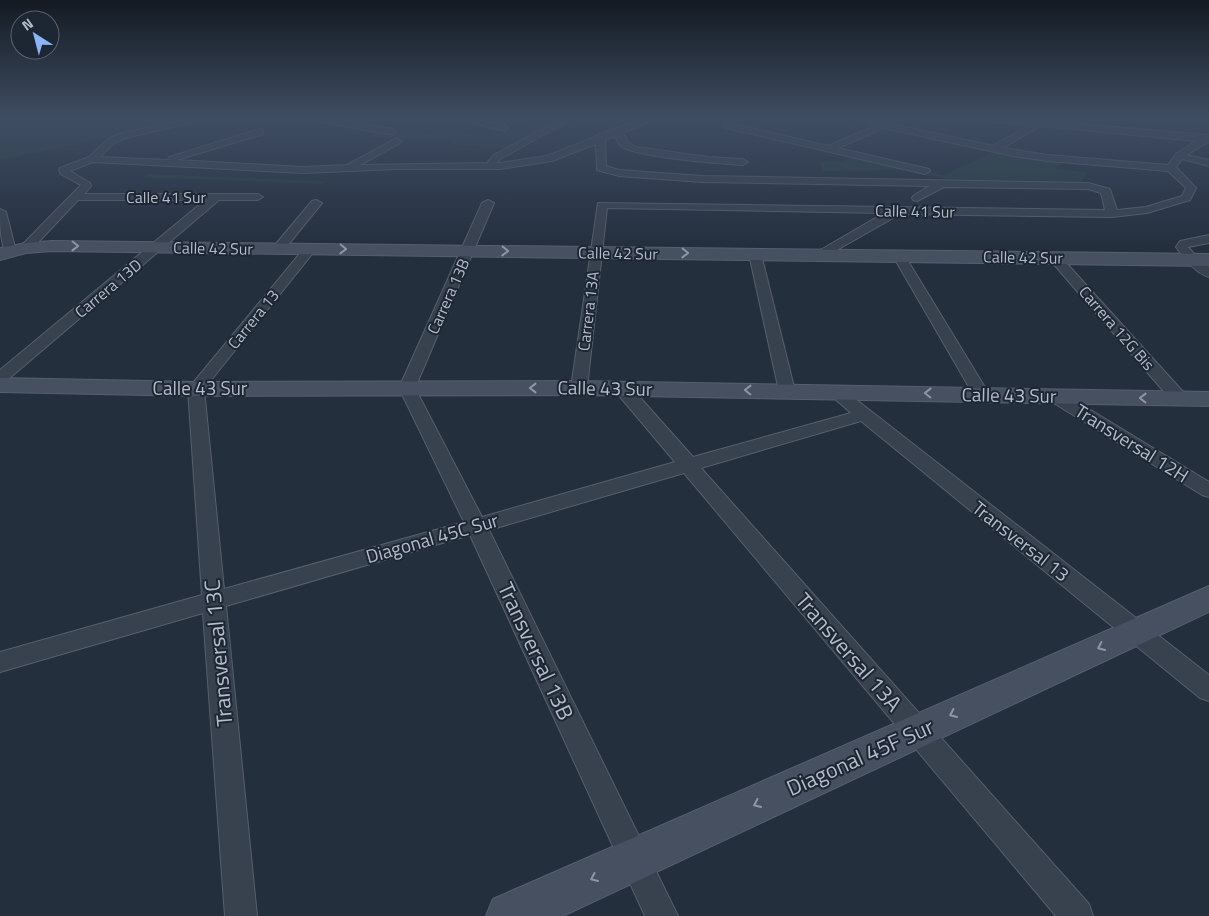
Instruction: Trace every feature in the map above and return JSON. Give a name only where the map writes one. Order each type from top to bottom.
[{"type":"street","points":[[0,212],[12,251],[86,186],[85,183],[64,170],[86,161]]},
{"type":"street","points":[[133,161],[264,169],[490,166],[526,164],[541,161]]},
{"type":"street","points":[[162,162],[166,161]]},
{"type":"street","points":[[346,168],[357,161]]},
{"type":"street","points":[[490,166],[494,161]]},
{"type":"street","points":[[601,161],[601,168],[619,174],[693,179],[1098,187],[1106,191],[1112,214]]},
{"type":"street","points":[[721,161],[743,162]]},
{"type":"street","points":[[883,161],[925,171]]},
{"type":"street","points":[[1082,161],[1171,168],[1176,161]]},
{"type":"street","name":"Calle 41 Sur","points":[[602,205],[1112,214],[1146,210],[1186,198],[1191,188],[1171,168]]},
{"type":"street","points":[[917,198],[942,183]]},
{"type":"street","name":"Calle 41 Sur","points":[[75,197],[258,197]]},
{"type":"street","name":"Carrera 13D","points":[[0,378],[216,197]]},
{"type":"street","name":"Carrera 13B","points":[[407,388],[488,202]]},
{"type":"street","points":[[279,248],[316,203]]},
{"type":"street","name":"Carrera 13A","points":[[579,388],[602,205]]},
{"type":"street","points":[[821,255],[897,211]]},
{"type":"street","points":[[1209,239],[1184,244],[1209,273]]},
{"type":"street","name":"Calle 42 Sur","points":[[12,251],[52,246],[1055,258],[1194,255]]},
{"type":"street","name":"Carrera 13","points":[[196,389],[310,249]]},
{"type":"street","points":[[755,254],[787,391]]},
{"type":"street","points":[[899,256],[981,394]]},
{"type":"street","name":"Carrera 12G Bis","points":[[1055,258],[1179,398]]},
{"type":"street","name":"Calle 43 Sur","points":[[0,385],[196,389],[622,388],[1209,399]]},
{"type":"street","name":"Transversal 13B","points":[[407,388],[476,525],[662,916]]},
{"type":"street","name":"Transversal 13A","points":[[622,388],[1078,916]]},
{"type":"street","name":"Transversal 13C","points":[[196,389],[241,916]]},
{"type":"street","name":"Transversal 13","points":[[834,391],[1209,690]]},
{"type":"street","name":"Transversal 12H","points":[[1055,396],[1209,491]]},
{"type":"street","name":"Diagonal 45C Sur","points":[[0,662],[863,415]]},
{"type":"street","name":"Diagonal 45F Sur","points":[[510,916],[1209,598]]},
{"type":"green space","points":[[819,161],[875,161],[943,175],[975,161],[1048,161],[1062,163],[1055,168],[1086,173],[1081,183],[945,179],[906,170],[823,171]]},
{"type":"green space","points":[[149,174],[325,181],[323,184],[142,178]]}]
